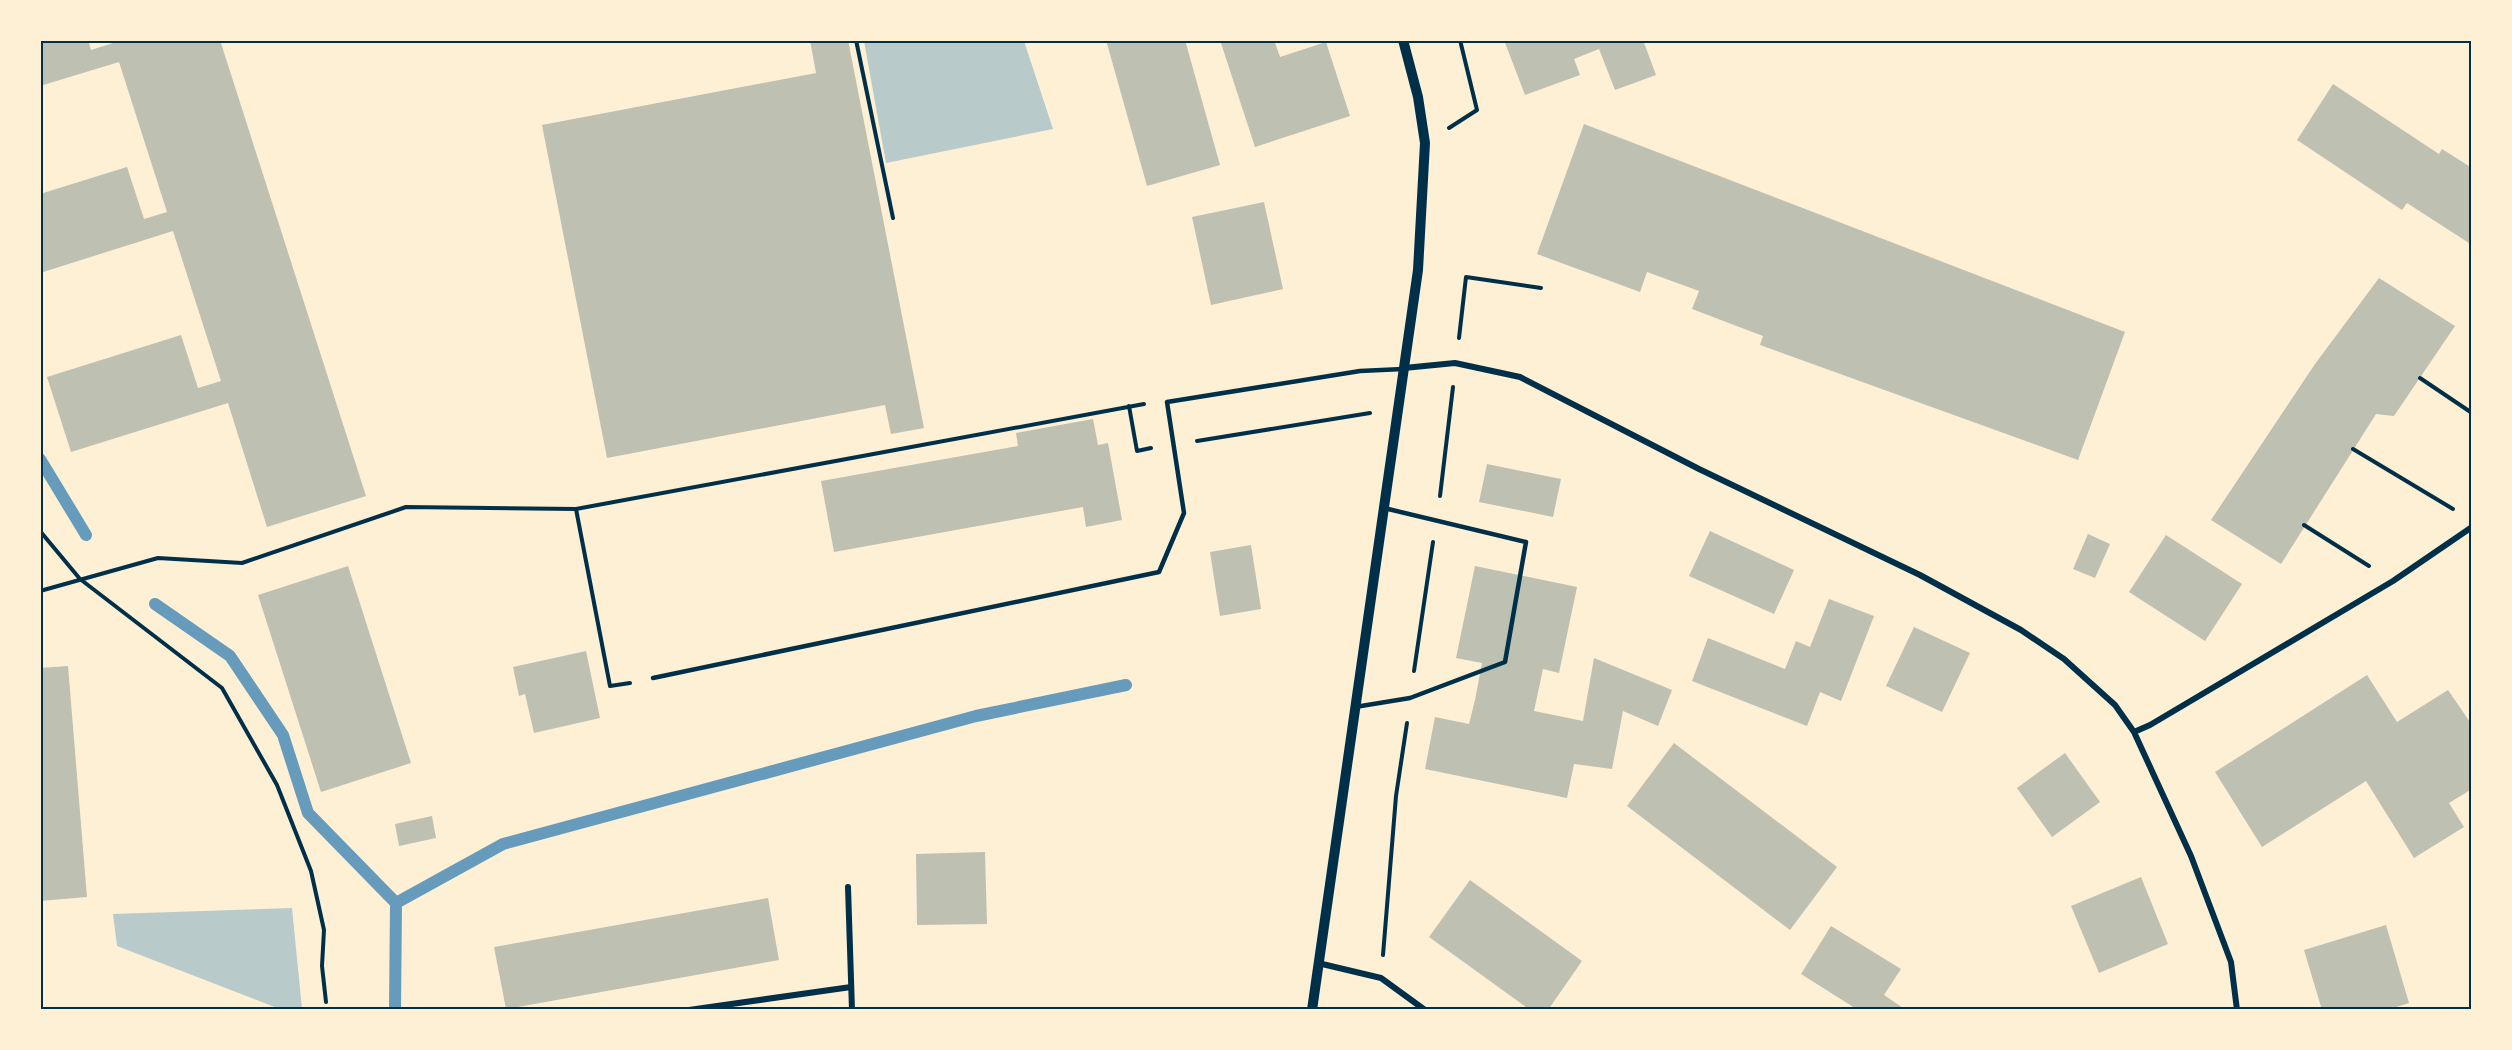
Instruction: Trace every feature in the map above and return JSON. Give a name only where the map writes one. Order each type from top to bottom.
[{"type":"street","points":[[1312,1010],[1418,270],[1425,143],[1418,97],[1403,40]]},
{"type":"street","points":[[1403,369],[1455,363],[1520,377],[1699,469],[1920,575],[2021,630],[2064,659],[2115,705],[2134,732],[2191,856],[2231,962],[2237,1010]]},
{"type":"street","points":[[2134,732],[2150,725],[2393,581],[2472,527]]},
{"type":"street","points":[[848,887],[852,1010]]},
{"type":"street","points":[[1318,963],[1381,978],[1425,1010]]},
{"type":"street","points":[[689,1010],[851,987]]},
{"type":"lane","points":[[652,678],[1159,572],[1184,513],[1167,402],[1360,371],[1403,369]]},
{"type":"lane","points":[[1355,707],[1410,698],[1505,662],[1526,542],[1383,508]]},
{"type":"path","points":[[856,40],[893,218]]},
{"type":"path","points":[[1425,143],[1477,110],[1460,40]]},
{"type":"path","points":[[1465,298],[1467,277],[1541,288]]},
{"type":"path","points":[[2420,378],[2472,413]]},
{"type":"path","points":[[40,591],[158,558],[242,563],[406,507],[576,509],[1151,403]]},
{"type":"path","points":[[1129,406],[1137,451],[1398,409]]},
{"type":"path","points":[[1381,978],[1396,796],[1449,420]]},
{"type":"path","points":[[2353,449],[2462,515]]},
{"type":"path","points":[[576,509],[610,686],[652,678]]},
{"type":"path","points":[[2304,525],[2393,581]]},
{"type":"path","points":[[40,531],[80,579],[222,688],[277,785],[311,871],[324,930],[322,966],[326,1002]]},
{"type":"shaded area","points":[[864,41],[1024,41],[1053,129],[886,163]]},
{"type":"shaded area","points":[[292,908],[302,1009],[280,1009],[117,946],[113,914]]},
{"type":"building","points":[[40,40],[88,40],[91,50],[113,43],[113,40],[220,40],[366,496],[267,527],[228,403],[71,452],[47,377],[181,335],[198,388],[221,381],[173,231],[40,273],[40,194],[127,167],[144,219],[167,212],[119,62],[40,86]]},
{"type":"building","points":[[810,40],[848,40],[924,428],[891,434],[885,405],[607,458],[542,125],[816,73]]},
{"type":"building","points":[[1106,40],[1185,40],[1220,165],[1147,186]]},
{"type":"building","points":[[1220,40],[1274,40],[1280,57],[1326,42],[1350,116],[1255,147]]},
{"type":"building","points":[[1504,40],[1643,40],[1656,75],[1615,90],[1599,49],[1574,59],[1580,75],[1525,95]]},
{"type":"building","points":[[2333,84],[2439,154],[2442,149],[2472,168],[2472,245],[2407,203],[2402,210],[2297,140]]},
{"type":"building","points":[[1584,124],[2125,332],[2078,460],[1760,345],[1763,336],[1692,309],[1699,291],[1647,272],[1640,292],[1537,254]]},
{"type":"building","points":[[1264,202],[1283,289],[1211,305],[1192,217]]},
{"type":"building","points":[[2379,278],[2455,326],[2394,416],[2376,414],[2281,564],[2211,520],[2315,364]]},
{"type":"building","points":[[1093,419],[1098,445],[1108,443],[1122,520],[1086,527],[1083,507],[834,552],[821,481],[1018,446],[1016,433]]},
{"type":"building","points":[[1487,464],[1561,479],[1553,517],[1479,502]]},
{"type":"building","points":[[1710,531],[1794,570],[1774,614],[1689,576]]},
{"type":"building","points":[[2088,534],[2110,544],[2095,578],[2073,569]]},
{"type":"building","points":[[2166,535],[2242,584],[2205,641],[2129,592]]},
{"type":"building","points":[[1251,545],[1261,609],[1220,616],[1210,552]]},
{"type":"building","points":[[348,566],[411,763],[321,792],[258,595]]},
{"type":"building","points":[[1475,566],[1577,587],[1559,673],[1543,669],[1534,711],[1583,721],[1594,658],[1672,690],[1658,726],[1623,711],[1612,769],[1574,764],[1567,798],[1425,769],[1435,717],[1469,724],[1475,700],[1482,663],[1456,658]]},
{"type":"building","points":[[1829,599],[1874,616],[1841,701],[1820,692],[1807,726],[1692,681],[1708,638],[1785,669],[1796,641],[1810,647]]},
{"type":"building","points":[[1914,627],[1970,653],[1942,712],[1886,686]]},
{"type":"building","points":[[586,651],[600,718],[534,733],[525,694],[519,696],[513,667]]},
{"type":"building","points":[[68,666],[87,897],[40,901],[40,668]]},
{"type":"building","points":[[2367,675],[2397,722],[2448,690],[2472,725],[2472,789],[2449,803],[2464,827],[2414,858],[2366,781],[2262,847],[2215,772]]},
{"type":"building","points":[[1674,743],[1837,867],[1790,930],[1627,806]]},
{"type":"building","points":[[2065,753],[2100,802],[2052,837],[2017,788]]},
{"type":"building","points":[[432,816],[436,838],[399,846],[395,824]]},
{"type":"building","points":[[985,852],[987,924],[917,925],[916,854]]},
{"type":"building","points":[[2141,877],[2168,944],[2099,973],[2071,906]]},
{"type":"building","points":[[1470,880],[1582,961],[1548,1010],[1530,1010],[1429,937]]},
{"type":"building","points":[[768,898],[779,960],[506,1009],[494,947]]},
{"type":"building","points":[[2386,925],[2409,1003],[2387,1010],[2322,1010],[2304,950]]},
{"type":"building","points":[[1831,926],[1901,969],[1884,995],[1906,1010],[1858,1010],[1801,974]]},
{"type":"waterway","points":[[40,459],[86,535]]},
{"type":"waterway","points":[[155,604],[230,656],[283,735],[308,813],[396,903]]},
{"type":"waterway","points":[[395,1010],[396,903],[503,844],[976,716],[1126,685]]}]
